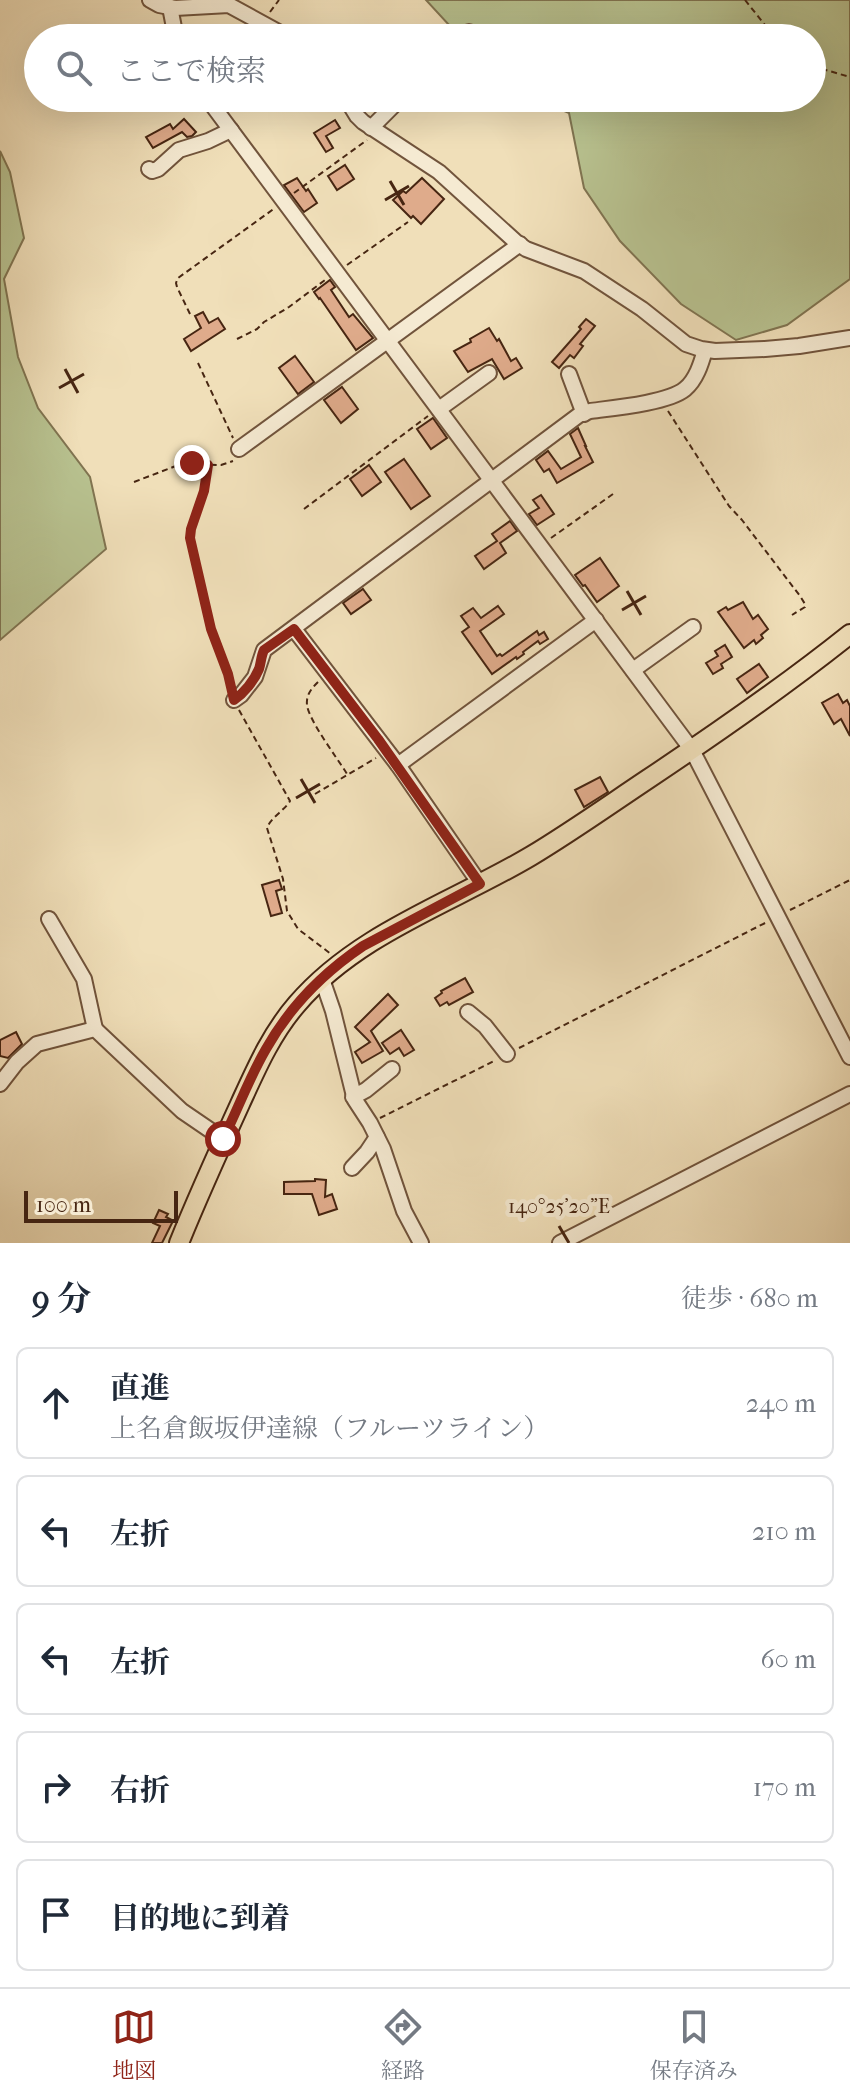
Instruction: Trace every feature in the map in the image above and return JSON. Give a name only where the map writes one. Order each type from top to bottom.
[{"type":"main road","points":[[179,1243],[257,1066],[274,1035],[297,1004],[322,979],[342,961],[380,936],[554,842],[692,750],[850,634]]},
{"type":"street","points":[[150,0],[170,7],[229,5],[262,23]]},
{"type":"street","points":[[170,7],[173,24]]},
{"type":"street","points":[[218,112],[692,750],[850,1057]]},
{"type":"street","points":[[355,112],[374,130],[439,172],[526,249],[584,271],[642,309],[686,344],[715,351],[788,347],[850,338]]},
{"type":"street","points":[[374,130],[389,112]]},
{"type":"street","points":[[149,169],[158,169],[179,150],[231,130]]},
{"type":"street","points":[[239,449],[520,244]]},
{"type":"street","points":[[234,700],[255,677],[264,650],[492,480],[584,414],[679,394],[694,380],[705,350]]},
{"type":"street","points":[[439,409],[489,373]]},
{"type":"street","points":[[569,374],[584,414]]},
{"type":"street","points":[[398,765],[596,620]]},
{"type":"street","points":[[633,670],[693,627]]},
{"type":"street","points":[[294,629],[398,765],[480,884]]},
{"type":"street","points":[[49,919],[84,979],[95,1029],[182,1111],[223,1139]]},
{"type":"street","points":[[322,979],[336,1022],[353,1097],[374,1130],[404,1211],[421,1243]]},
{"type":"street","points":[[468,1012],[485,1026],[507,1054]]},
{"type":"street","points":[[0,1084],[17,1062],[37,1044],[95,1029]]},
{"type":"street","points":[[353,1097],[392,1069]]},
{"type":"street","points":[[560,1243],[850,1094]]},
{"type":"street","points":[[352,1168],[367,1152],[374,1130]]},
{"type":"path","points":[[262,23],[279,0]]},
{"type":"path","points":[[745,0],[764,24]]},
{"type":"path","points":[[826,70],[850,77]]},
{"type":"path","points":[[190,314],[177,287],[178,278],[284,201],[374,130]]},
{"type":"path","points":[[237,339],[257,329],[408,222]]},
{"type":"path","points":[[134,482],[181,464],[221,465],[234,460],[239,449],[198,363]]},
{"type":"path","points":[[662,399],[669,416],[729,506],[805,604],[792,615]]},
{"type":"path","points":[[304,509],[439,409]]},
{"type":"path","points":[[208,465],[190,538],[211,629],[234,700],[290,801],[267,828],[283,879],[287,911],[298,929],[342,961]]},
{"type":"path","points":[[540,545],[613,494]]},
{"type":"path","points":[[327,672],[311,689],[308,706],[347,774]]},
{"type":"path","points":[[315,794],[387,751]]},
{"type":"path","points":[[374,1130],[507,1054],[850,880]]},
{"type":"green space","points":[[426,0],[850,0],[850,279],[787,325],[736,340],[681,304],[620,241],[584,188],[567,112],[826,112],[826,24],[448,24]]},
{"type":"green space","points":[[0,151],[10,172],[24,238],[4,279],[18,357],[38,408],[90,477],[106,549],[0,640]]},
{"type":"building","points":[[184,119],[196,132],[192,136],[187,137],[182,132],[153,148],[146,137],[170,124],[173,129]]},
{"type":"building","points":[[335,120],[340,128],[326,136],[333,148],[326,152],[314,133]]},
{"type":"building","points":[[345,165],[354,179],[337,190],[328,176]]},
{"type":"building","points":[[297,178],[317,203],[304,212],[284,185]]},
{"type":"building","points":[[422,178],[444,199],[421,224],[393,200]]},
{"type":"building","points":[[330,280],[335,287],[331,290],[349,317],[353,314],[373,338],[356,350],[314,292]]},
{"type":"building","points":[[203,312],[209,323],[218,318],[225,329],[191,351],[184,339],[201,328],[195,316]]},
{"type":"building","points":[[586,319],[595,326],[580,344],[583,346],[574,358],[570,355],[559,368],[552,362]]},
{"type":"building","points":[[489,328],[511,361],[516,358],[522,368],[504,379],[492,359],[468,372],[454,351]]},
{"type":"building","points":[[295,356],[314,382],[298,394],[279,368]]},
{"type":"building","points":[[342,387],[358,409],[341,423],[324,400]]},
{"type":"building","points":[[433,418],[447,438],[431,449],[417,429]]},
{"type":"building","points":[[578,428],[593,462],[557,483],[549,469],[544,472],[536,460],[548,451],[561,469],[581,457],[570,434]]},
{"type":"building","points":[[404,459],[430,496],[411,509],[385,472]]},
{"type":"building","points":[[369,465],[381,482],[362,496],[350,479]]},
{"type":"building","points":[[541,495],[554,514],[537,525],[529,514],[539,508],[533,500]]},
{"type":"building","points":[[510,521],[517,531],[500,543],[506,553],[484,569],[475,556],[497,541],[492,534]]},
{"type":"building","points":[[600,558],[619,586],[597,602],[575,575]]},
{"type":"building","points":[[363,589],[371,600],[351,614],[343,603]]},
{"type":"building","points":[[743,602],[753,619],[758,615],[768,629],[756,644],[754,640],[744,648],[718,612]]},
{"type":"building","points":[[498,606],[504,614],[480,631],[497,656],[502,656],[537,631],[539,635],[544,632],[548,639],[540,644],[538,641],[524,654],[492,674],[462,632],[469,627],[461,616],[473,608],[481,618]]},
{"type":"building","points":[[725,645],[732,657],[713,674],[706,663],[718,656],[715,651]]},
{"type":"building","points":[[759,664],[768,677],[747,693],[737,679]]},
{"type":"building","points":[[838,694],[843,703],[847,700],[850,706],[850,736],[841,719],[834,724],[822,703]]},
{"type":"building","points":[[600,777],[608,792],[584,807],[575,790]]},
{"type":"building","points":[[279,880],[282,889],[276,891],[282,913],[271,916],[262,885]]},
{"type":"building","points":[[465,978],[473,992],[449,1005],[447,1002],[440,1006],[435,998],[441,991]]},
{"type":"building","points":[[388,994],[398,1005],[371,1031],[383,1051],[362,1063],[355,1052],[370,1042],[355,1027]]},
{"type":"building","points":[[401,1030],[414,1050],[404,1056],[399,1048],[390,1054],[382,1043]]},
{"type":"building","points":[[16,1032],[22,1044],[8,1058],[0,1056],[0,1040]]},
{"type":"building","points":[[326,1180],[325,1197],[332,1194],[337,1209],[319,1215],[312,1194],[284,1194],[284,1182]]},
{"type":"building","points":[[159,1210],[168,1214],[166,1217],[172,1223],[162,1243],[152,1243],[160,1226],[153,1223]]},
{"type":"route","points":[[192,463],[208,465],[190,538],[211,629],[221,652],[234,700],[255,677],[264,650],[294,629],[378,739],[480,884],[363,946],[310,990],[266,1048],[223,1139]]}]
